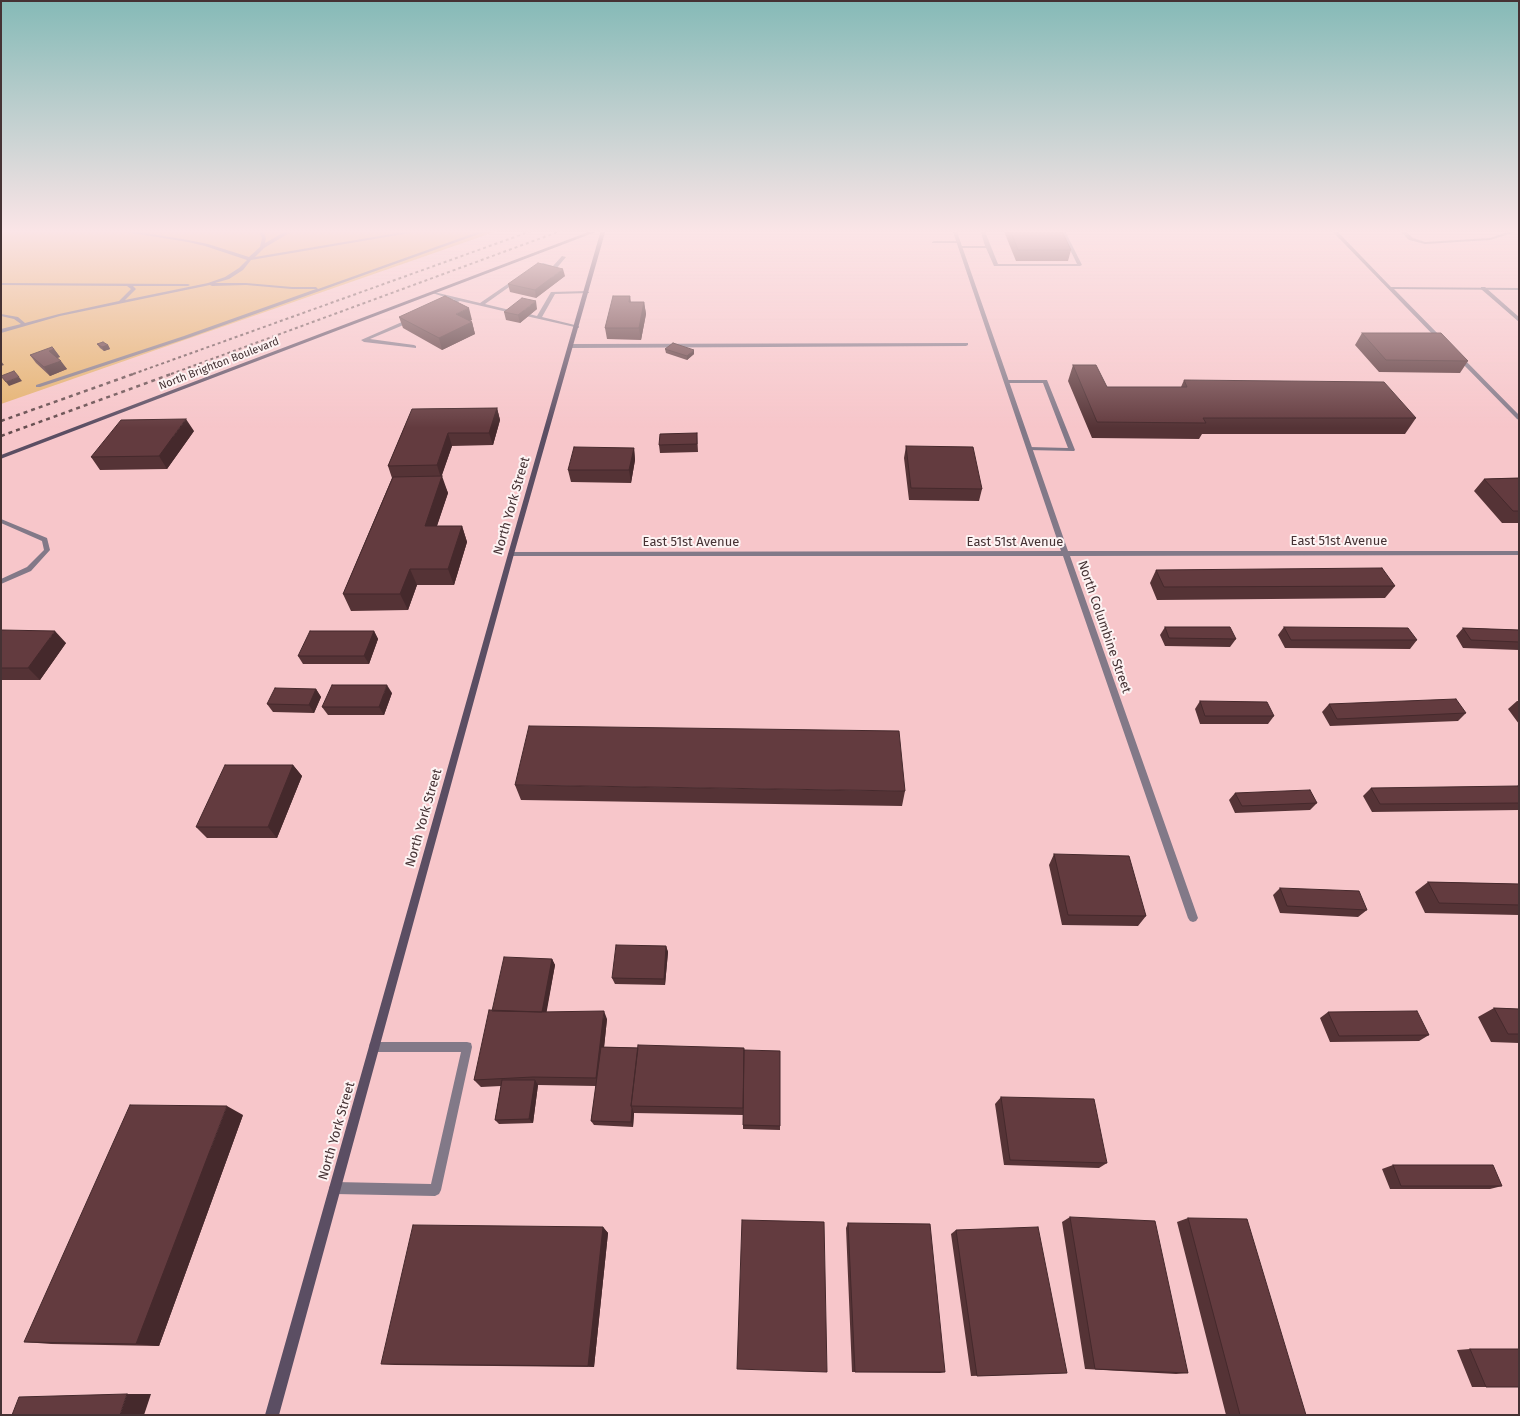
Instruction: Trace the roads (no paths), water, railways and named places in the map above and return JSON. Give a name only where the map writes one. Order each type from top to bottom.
[{"type":"street","points":[[117,303],[127,295]]},
{"type":"street","points":[[1,331],[59,315],[154,295]]},
{"type":"street","points":[[285,301],[291,295]]},
{"type":"street","points":[[38,386],[186,337],[302,295]]},
{"type":"street","name":"North Brighton Boulevard","points":[[1,457],[429,295]]},
{"type":"street","points":[[443,295],[516,312]]},
{"type":"street","points":[[481,304],[495,295]]},
{"type":"street","points":[[539,318],[552,295]]},
{"type":"street","name":"North York Street","points":[[272,1415],[511,554],[586,295]]},
{"type":"street","name":"North Columbine Street","points":[[977,295],[1193,918]]},
{"type":"street","points":[[1396,295],[1446,344]]},
{"type":"street","points":[[1491,295],[1519,320]]},
{"type":"street","points":[[439,308],[460,299]]},
{"type":"street","points":[[1,315],[16,318],[25,325]]},
{"type":"street","points":[[414,347],[364,340],[419,316]]},
{"type":"street","points":[[529,316],[577,327]]},
{"type":"street","points":[[571,346],[966,344]]},
{"type":"street","points":[[1457,356],[1519,418]]},
{"type":"street","points":[[1007,381],[1045,381],[1072,450],[1029,449]]},
{"type":"street","points":[[1,521],[46,540],[47,550],[29,569],[1,582]]},
{"type":"street","name":"East 51st Avenue","points":[[511,554],[1519,553]]},
{"type":"street","points":[[335,1188],[435,1190],[466,1047],[374,1047]]},
{"type":"railway","points":[[133,374],[353,295]]},
{"type":"railway","points":[[171,374],[386,295]]},
{"type":"railway","points":[[1,421],[136,373]]},
{"type":"railway","points":[[1,436],[174,373]]}]
